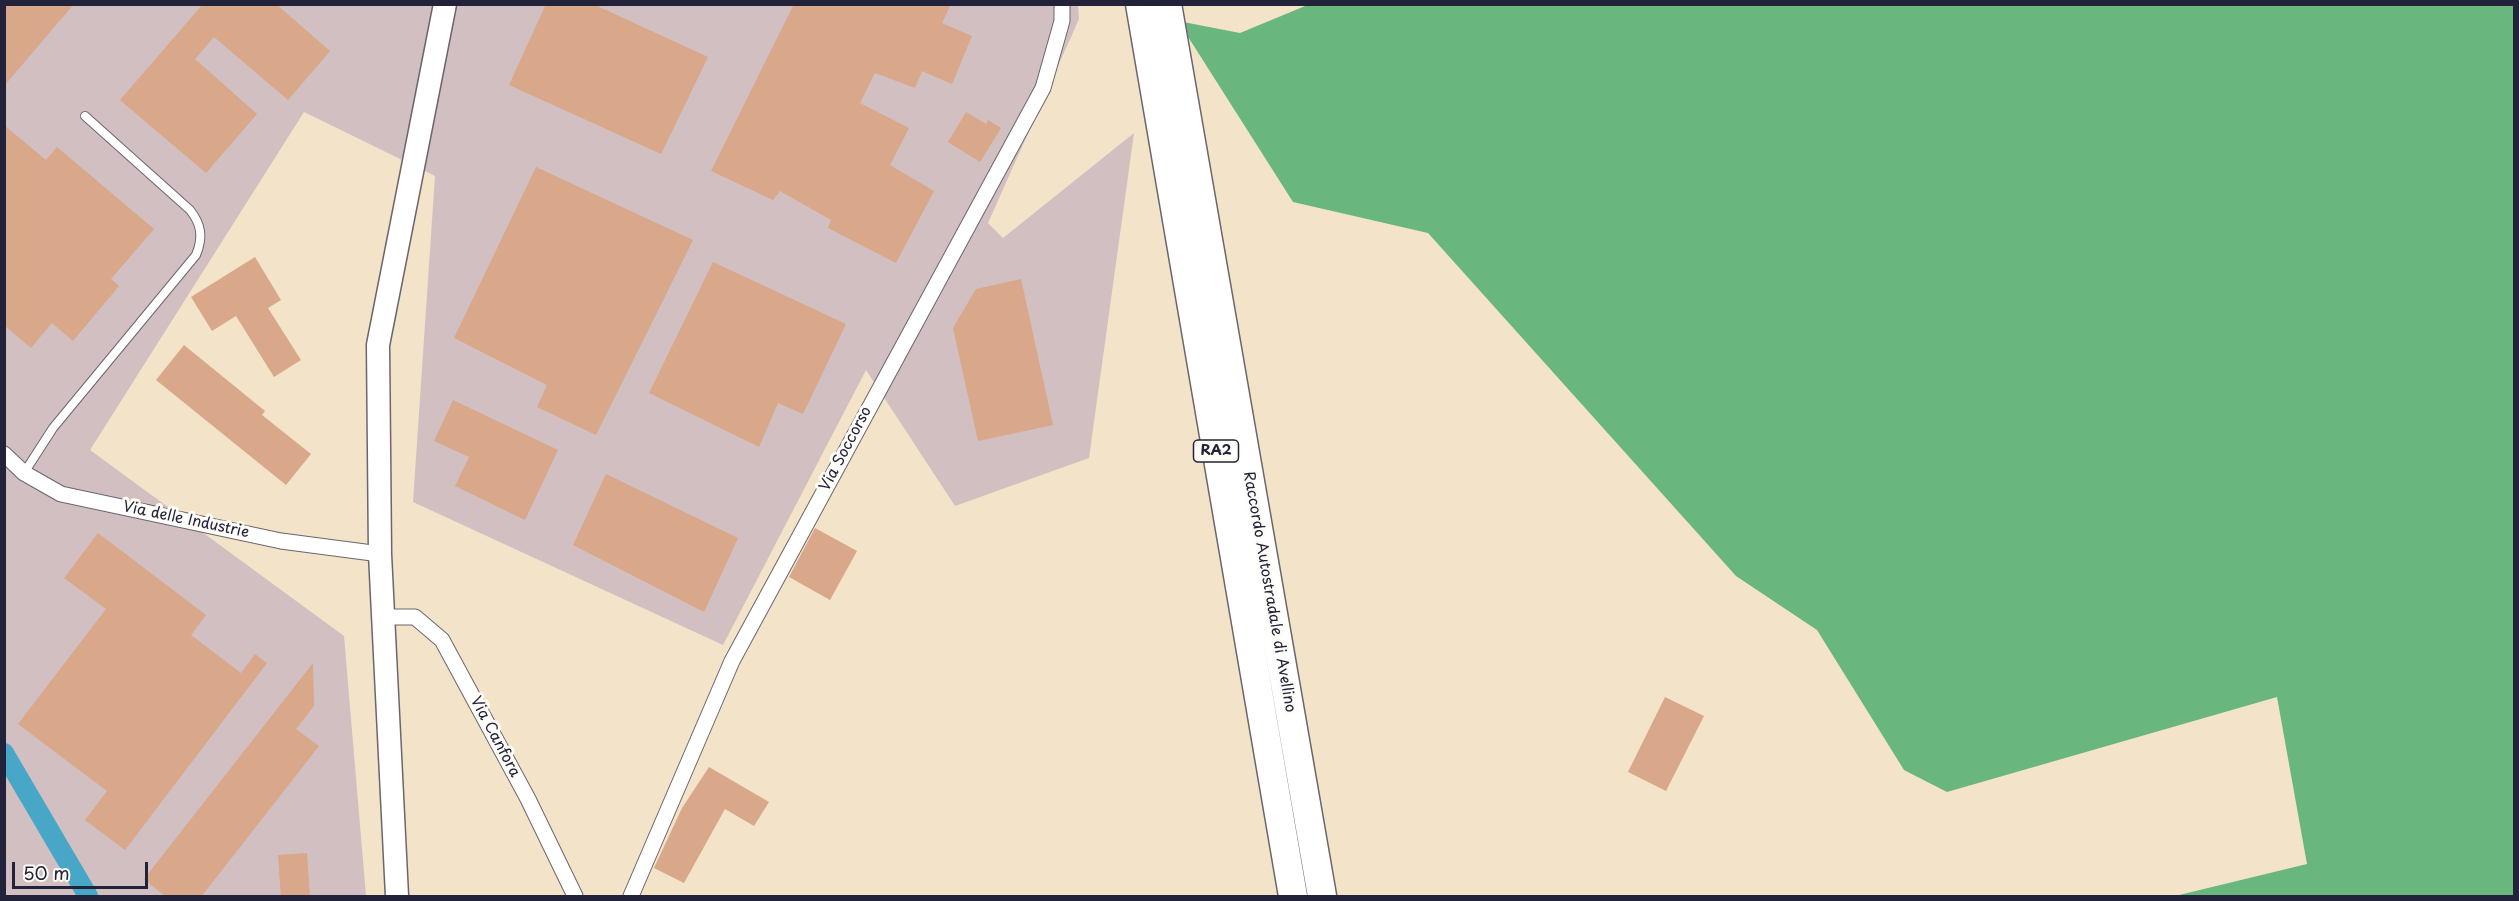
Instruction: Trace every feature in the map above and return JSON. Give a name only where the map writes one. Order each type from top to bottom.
[{"type":"highway","name":"Raccordo Autostradale di Avellino","points":[[1140,4],[1293,897]]},
{"type":"highway","name":"Raccordo Autostradale di Avellino","points":[[1167,4],[1322,897]]},
{"type":"street","points":[[397,897],[380,554],[378,345],[445,4]]},
{"type":"street","name":"Via Soccorso","points":[[631,897],[732,662],[1043,88],[1062,21],[1062,4]]},
{"type":"street","name":"Via delle Industrie","points":[[4,454],[24,473],[62,494],[281,541],[380,554]]},
{"type":"street","name":"Via Canfora","points":[[383,617],[415,617],[442,640],[528,799],[575,897]]},
{"type":"lane","points":[[24,473],[52,428],[196,255],[201,243],[200,223],[190,210],[85,116]]},
{"type":"shaded area","points":[[5,5],[1078,5],[1079,19],[988,223],[1003,238],[1134,133],[1089,458],[955,506],[866,370],[723,645],[413,502],[435,176],[304,112],[90,450],[344,636],[366,896],[5,896]]},
{"type":"green space","points":[[1310,4],[2514,5],[2514,896],[2175,896],[2307,864],[2277,697],[1947,792],[1904,770],[1817,630],[1736,576],[1428,233],[1293,202],[1178,21],[1240,33]]},
{"type":"building","points":[[4,4],[74,4],[4,86]]},
{"type":"building","points":[[203,4],[276,4],[330,51],[288,100],[214,37],[195,59],[257,114],[206,173],[120,100]]},
{"type":"building","points":[[546,4],[593,4],[708,57],[661,154],[509,85]]},
{"type":"building","points":[[794,4],[951,4],[942,23],[972,36],[952,84],[922,71],[915,88],[875,73],[860,103],[909,128],[890,165],[934,191],[896,263],[828,228],[831,220],[780,191],[773,200],[711,171]]},
{"type":"building","points":[[966,112],[986,124],[988,120],[1001,128],[980,162],[948,142]]},
{"type":"building","points":[[4,125],[46,160],[57,147],[154,229],[111,279],[119,286],[73,341],[52,323],[31,348],[4,325]]},
{"type":"building","points":[[536,167],[693,240],[596,435],[537,407],[547,385],[454,338]]},
{"type":"building","points":[[255,257],[281,300],[268,308],[301,360],[274,377],[236,316],[212,331],[191,297]]},
{"type":"building","points":[[713,262],[846,324],[803,414],[778,403],[759,447],[649,393]]},
{"type":"building","points":[[1021,279],[1053,425],[978,441],[953,328],[976,289]]},
{"type":"building","points":[[184,345],[265,411],[262,415],[311,454],[286,485],[156,380]]},
{"type":"building","points":[[453,400],[558,450],[525,520],[455,486],[469,457],[434,441]]},
{"type":"building","points":[[606,474],[738,538],[704,612],[573,545]]},
{"type":"building","points":[[815,528],[857,551],[830,600],[789,577]]},
{"type":"building","points":[[98,533],[206,615],[191,635],[241,673],[255,654],[267,663],[125,850],[85,820],[107,791],[18,724],[106,609],[64,578]]},
{"type":"building","points":[[313,663],[314,706],[296,729],[319,746],[201,897],[166,897],[144,879]]},
{"type":"building","points":[[1665,697],[1704,716],[1666,791],[1628,772]]},
{"type":"building","points":[[709,767],[769,802],[754,826],[725,809],[684,883],[654,868],[682,808]]},
{"type":"building","points":[[307,853],[310,897],[281,897],[278,855]]},
{"type":"waterway","points":[[4,753],[88,896]]}]
